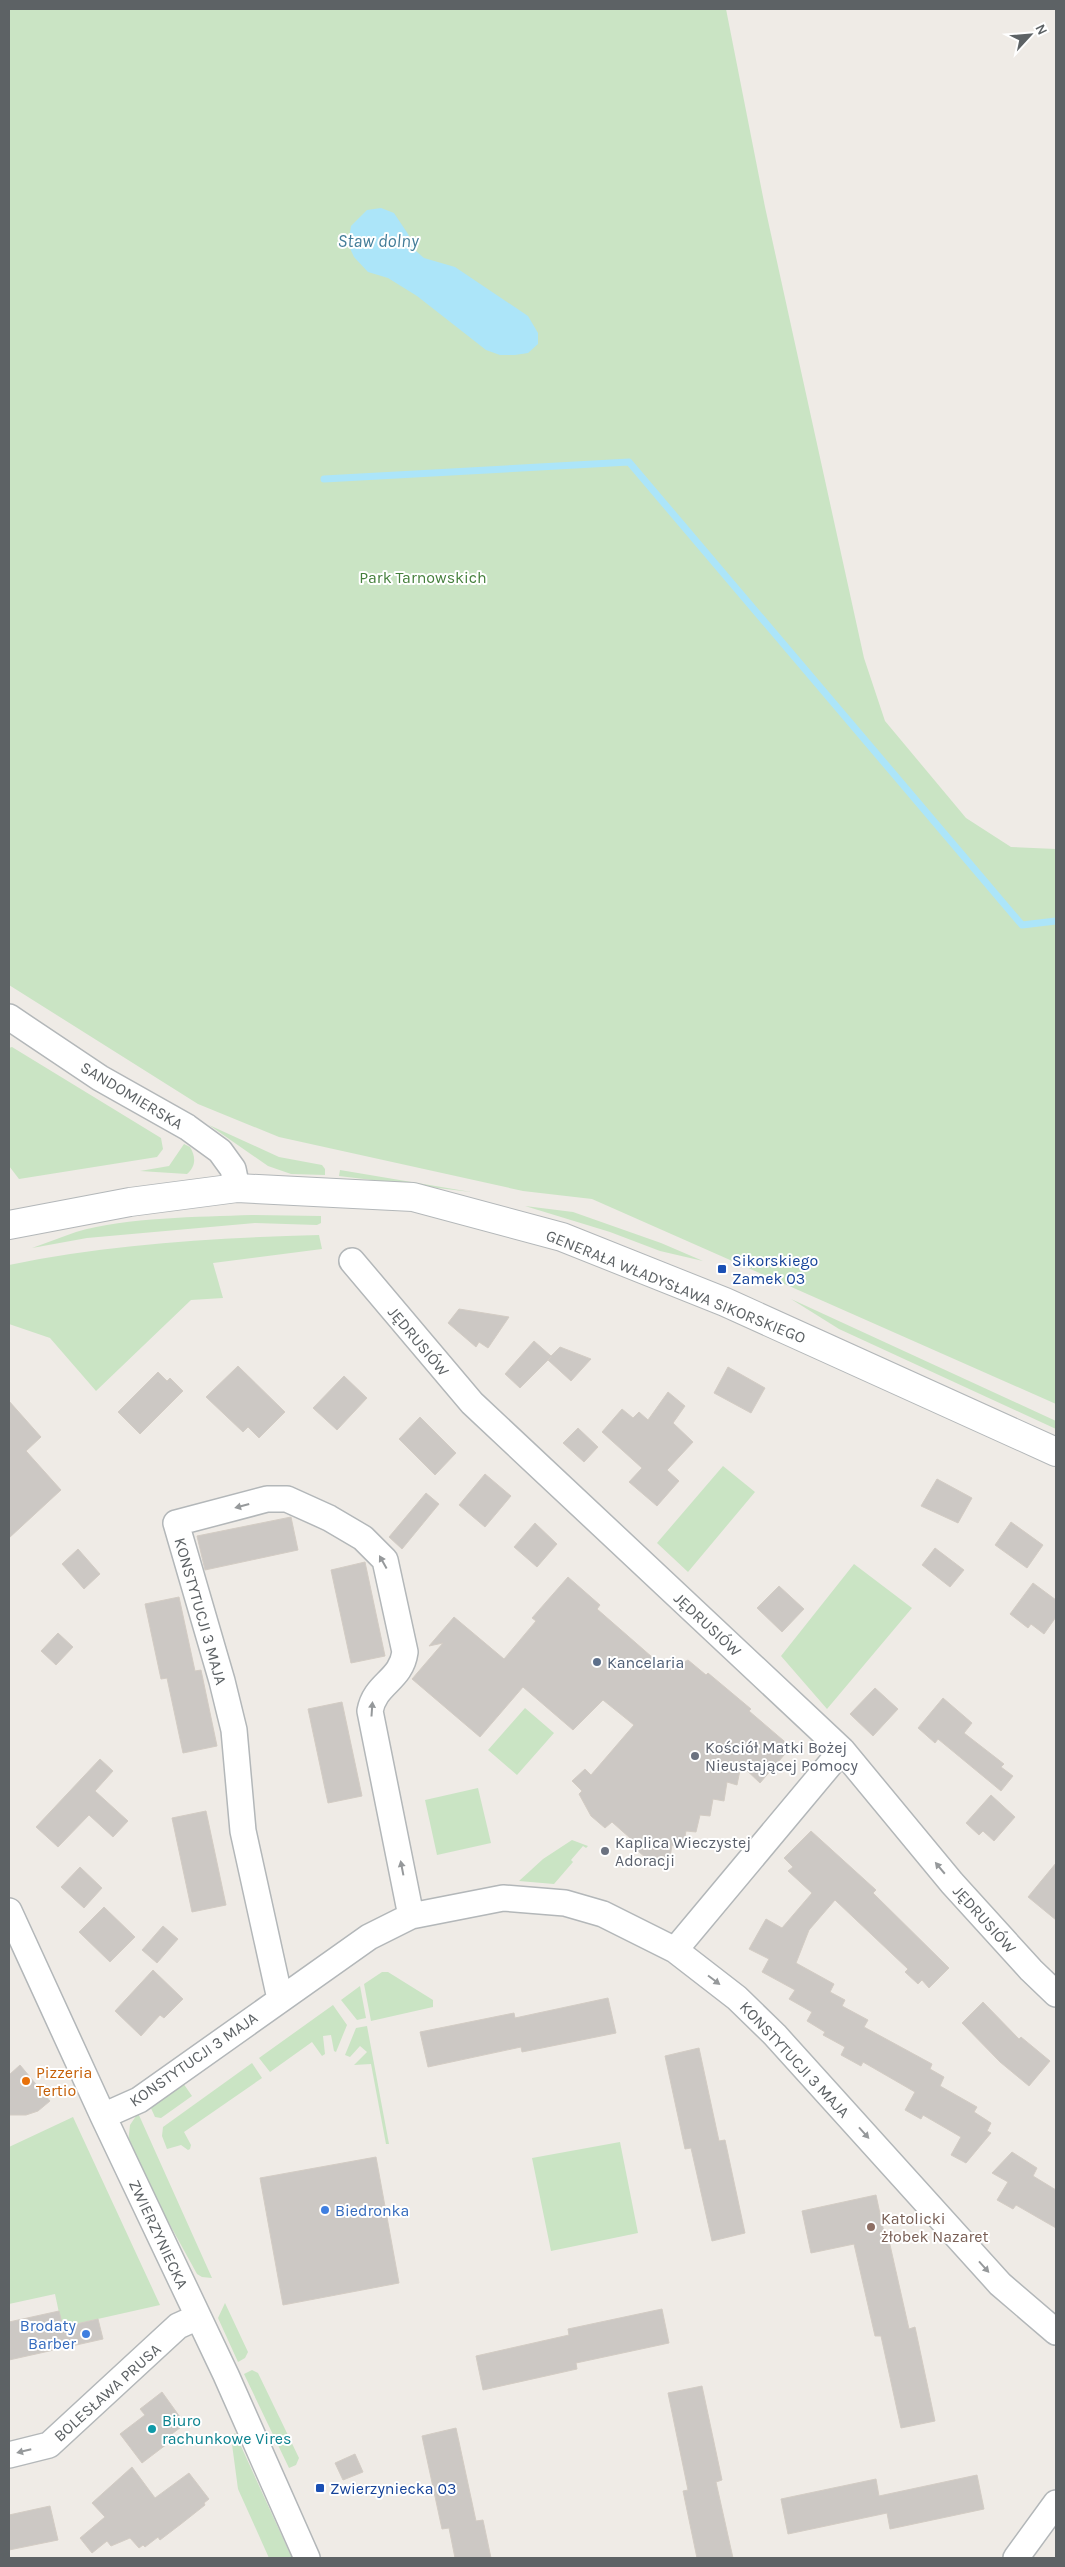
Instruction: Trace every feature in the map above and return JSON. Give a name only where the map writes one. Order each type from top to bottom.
[{"type":"street","name":"SANDOMIERSKA","points":[[14,1021],[100,1078],[187,1127],[220,1151],[233,1169],[237,1188]]},
{"type":"street","name":"GENERAŁA WŁADYSŁAWA SIKORSKIEGO","points":[[9,1225],[130,1202],[237,1188],[413,1197],[562,1237],[751,1314],[1056,1452]]},
{"type":"street","name":"JĘDRUSIÓW","points":[[352,1261],[472,1403],[842,1750],[952,1883],[1031,1970],[1056,1994]]},
{"type":"street","name":"KONSTYTUCJI 3 MAJA","points":[[280,1999],[243,1831],[234,1730],[222,1681],[176,1523],[267,1499],[287,1499],[329,1518],[363,1538],[385,1560],[405,1652],[403,1665],[374,1695],[370,1712],[411,1916]]},
{"type":"street","points":[[675,1950],[842,1750]]},
{"type":"street","name":"KONSTYTUCJI 3 MAJA","points":[[103,2116],[139,2100],[352,1948],[411,1916],[503,1898],[550,1900],[565,1903],[603,1914],[675,1950],[737,1998],[775,2035],[1000,2284],[1056,2332]]},
{"type":"street","name":"ZWIERZYNIECKA","points":[[9,1910],[103,2116],[198,2316],[307,2558]]},
{"type":"street","name":"BOLESŁAWA PRUSA","points":[[9,2455],[49,2445],[178,2326],[198,2316]]},
{"type":"street","points":[[1016,2558],[1056,2503]]},
{"type":"green space","name":"Park Tarnowskich","points":[[9,9],[726,9],[765,207],[864,658],[885,721],[966,818],[1011,847],[1056,849],[1056,1404],[592,1199],[523,1191],[279,1137],[198,1104],[9,985]]},
{"type":"green space","points":[[12,1047],[161,1138],[163,1149],[157,1157],[19,1179],[9,1166],[9,1048]]},
{"type":"green space","points":[[209,1125],[279,1157],[322,1165],[325,1169],[325,1175],[291,1174],[268,1166]]},
{"type":"green space","points":[[184,1144],[190,1147],[194,1158],[192,1168],[187,1174],[140,1171],[169,1166]]},
{"type":"green space","points":[[340,1170],[471,1192],[339,1176]]},
{"type":"green space","points":[[525,1206],[573,1212],[661,1243],[703,1261],[660,1251],[610,1232]]},
{"type":"green space","points":[[252,1215],[321,1216],[321,1223],[317,1225],[255,1223],[87,1238],[32,1248],[76,1232],[118,1223],[186,1217]]},
{"type":"green space","points":[[319,1235],[322,1249],[213,1263],[223,1298],[191,1300],[96,1391],[50,1338],[9,1324],[9,1265],[86,1252],[163,1243]]},
{"type":"green space","points":[[791,1299],[1056,1421],[1056,1429],[839,1329]]},
{"type":"green space","points":[[723,1466],[755,1492],[688,1572],[657,1543]]},
{"type":"green space","points":[[854,1564],[912,1608],[827,1709],[781,1656]]},
{"type":"green space","points":[[525,1708],[554,1733],[517,1775],[488,1750]]},
{"type":"green space","points":[[478,1788],[491,1843],[437,1855],[425,1800]]},
{"type":"green space","points":[[572,1840],[588,1846],[586,1848],[583,1846],[571,1860],[573,1862],[554,1884],[519,1881],[543,1859]]},
{"type":"green space","points":[[382,1972],[388,1972],[433,2000],[433,2007],[371,2021],[364,1984]]},
{"type":"green space","points":[[360,1986],[366,2018],[357,2020],[341,2000]]},
{"type":"green space","points":[[333,2005],[347,2025],[336,2052],[334,2051],[331,2035],[323,2036],[325,2054],[322,2056],[312,2042],[270,2072],[259,2058]]},
{"type":"green space","points":[[367,2026],[389,2144],[386,2144],[371,2064],[354,2065],[367,2052],[360,2046],[350,2057],[345,2055],[356,2028]]},
{"type":"green space","points":[[252,2063],[262,2078],[184,2132],[191,2145],[190,2149],[188,2150],[181,2145],[167,2149],[162,2136],[163,2127]]},
{"type":"green space","points":[[183,2083],[192,2096],[161,2118],[155,2117],[150,2106]]},
{"type":"green space","points":[[138,2113],[212,2278],[202,2277],[197,2274],[147,2183],[128,2143],[130,2125]]},
{"type":"green space","points":[[73,2117],[160,2305],[62,2327],[55,2294],[9,2304],[9,2147]]},
{"type":"green space","points":[[620,2142],[638,2233],[551,2251],[532,2158]]},
{"type":"green space","points":[[225,2303],[248,2352],[245,2358],[238,2362],[218,2318]]},
{"type":"green space","points":[[252,2370],[258,2373],[299,2458],[296,2465],[289,2468],[244,2374]]},
{"type":"green space","points":[[235,2433],[292,2558],[269,2558],[238,2489],[231,2437]]},
{"type":"water","name":"Staw dolny","points":[[381,208],[394,213],[408,234],[416,251],[424,258],[455,267],[528,316],[538,333],[538,344],[528,353],[515,355],[500,355],[486,350],[417,296],[388,278],[368,272],[354,257],[348,244],[351,226],[367,210]]},
{"type":"building","points":[[459,1309],[509,1317],[488,1348],[479,1342],[476,1347],[448,1323]]},
{"type":"building","points":[[534,1341],[551,1356],[560,1347],[591,1359],[571,1381],[548,1360],[520,1388],[505,1374]]},
{"type":"building","points":[[238,1366],[285,1412],[259,1438],[248,1427],[243,1432],[206,1397]]},
{"type":"building","points":[[728,1367],[765,1388],[751,1413],[714,1393]]},
{"type":"building","points":[[158,1372],[167,1381],[170,1378],[183,1391],[140,1434],[118,1412]]},
{"type":"building","points":[[344,1376],[367,1398],[337,1430],[313,1408]]},
{"type":"building","points":[[668,1392],[685,1406],[673,1423],[693,1442],[667,1470],[679,1481],[657,1506],[629,1482],[642,1468],[602,1432],[622,1409],[633,1418],[639,1412],[648,1420]]},
{"type":"building","points":[[9,1401],[41,1437],[26,1451],[61,1490],[9,1538]]},
{"type":"building","points":[[420,1417],[456,1453],[435,1475],[399,1439]]},
{"type":"building","points":[[578,1428],[598,1447],[584,1462],[563,1443]]},
{"type":"building","points":[[485,1474],[511,1496],[485,1527],[459,1505]]},
{"type":"building","points":[[937,1479],[972,1498],[958,1523],[921,1506]]},
{"type":"building","points":[[426,1493],[439,1504],[402,1549],[389,1537]]},
{"type":"building","points":[[291,1517],[298,1550],[205,1570],[197,1536]]},
{"type":"building","points":[[1011,1522],[1043,1545],[1027,1568],[995,1545]]},
{"type":"building","points":[[535,1523],[557,1544],[537,1567],[514,1547]]},
{"type":"building","points":[[935,1548],[964,1570],[950,1587],[922,1565]]},
{"type":"building","points":[[78,1549],[100,1574],[84,1589],[62,1564]]},
{"type":"building","points":[[365,1562],[385,1656],[351,1663],[331,1570]]},
{"type":"building","points":[[568,1577],[600,1605],[597,1609],[660,1664],[662,1661],[671,1669],[688,1660],[706,1675],[708,1673],[751,1709],[749,1711],[791,1747],[760,1783],[741,1765],[737,1785],[727,1782],[724,1801],[713,1799],[710,1816],[700,1815],[696,1832],[686,1831],[683,1848],[672,1845],[669,1864],[654,1862],[646,1858],[638,1851],[639,1846],[612,1822],[605,1828],[591,1816],[579,1794],[582,1791],[572,1781],[585,1769],[591,1775],[634,1725],[603,1700],[573,1730],[523,1687],[480,1737],[412,1679],[443,1643],[429,1646],[454,1617],[504,1659],[536,1621],[532,1618]]},
{"type":"building","points":[[1033,1583],[1056,1600],[1056,1617],[1044,1634],[1031,1624],[1028,1628],[1010,1614]]},
{"type":"building","points":[[779,1586],[804,1609],[782,1632],[757,1608]]},
{"type":"building","points":[[179,1597],[195,1671],[201,1670],[217,1746],[183,1753],[167,1678],[161,1679],[145,1604]]},
{"type":"building","points":[[58,1633],[73,1647],[56,1665],[41,1651]]},
{"type":"building","points":[[875,1688],[898,1709],[873,1736],[850,1714]]},
{"type":"building","points":[[943,1698],[972,1723],[964,1733],[1004,1764],[1001,1767],[1013,1776],[1001,1791],[938,1739],[935,1743],[918,1728]]},
{"type":"building","points":[[342,1702],[362,1796],[328,1803],[308,1709]]},
{"type":"building","points":[[100,1759],[113,1771],[95,1791],[128,1821],[113,1837],[89,1815],[58,1847],[36,1827]]},
{"type":"building","points":[[991,1795],[1015,1817],[994,1841],[983,1831],[979,1835],[966,1823]]},
{"type":"building","points":[[206,1811],[226,1905],[192,1912],[172,1818]]},
{"type":"building","points":[[811,1831],[876,1890],[873,1893],[949,1968],[929,1988],[922,1980],[918,1984],[905,1972],[908,1969],[835,1900],[809,1930],[796,1963],[834,1984],[830,1992],[845,2000],[842,2006],[868,2020],[864,2027],[932,2064],[930,2069],[944,2077],[940,2086],[977,2107],[974,2112],[991,2123],[987,2131],[991,2133],[966,2163],[951,2155],[961,2137],[923,2115],[921,2119],[905,2110],[915,2092],[863,2062],[861,2066],[841,2055],[845,2047],[823,2035],[825,2032],[807,2021],[812,2012],[789,1999],[795,1990],[762,1972],[769,1959],[749,1949],[766,1919],[782,1928],[812,1893],[788,1871],[793,1867],[784,1858]]},
{"type":"building","points":[[1056,1863],[1056,1920],[1028,1897]]},
{"type":"building","points":[[80,1867],[102,1888],[84,1908],[61,1887]]},
{"type":"building","points":[[104,1907],[135,1937],[110,1962],[79,1932]]},
{"type":"building","points":[[163,1926],[178,1939],[157,1963],[142,1950]]},
{"type":"building","points":[[153,1970],[183,1999],[164,2018],[160,2015],[141,2036],[115,2011]]},
{"type":"building","points":[[608,1998],[616,2033],[522,2052],[521,2047],[428,2067],[420,2032],[514,2013],[515,2018]]},
{"type":"building","points":[[983,2002],[1019,2039],[1021,2037],[1050,2061],[1029,2086],[1000,2062],[962,2023]]},
{"type":"building","points":[[699,2048],[719,2141],[725,2140],[745,2233],[712,2241],[691,2148],[685,2149],[665,2056]]},
{"type":"building","points":[[20,2065],[50,2101],[38,2111],[26,2115],[9,2115],[9,2075]]},
{"type":"building","points":[[1012,2152],[1037,2168],[1033,2176],[1056,2190],[1056,2228],[1016,2205],[1013,2209],[997,2200],[1008,2182],[992,2173]]},
{"type":"building","name":"Biedronka","points":[[376,2157],[399,2283],[283,2305],[260,2178]]},
{"type":"building","points":[[876,2195],[885,2237],[888,2236],[909,2329],[915,2327],[935,2421],[901,2428],[881,2336],[875,2336],[854,2244],[811,2253],[802,2211]]},
{"type":"building","points":[[662,2309],[669,2343],[576,2363],[577,2369],[483,2390],[476,2356],[569,2335],[568,2329]]},
{"type":"building","points":[[59,2311],[63,2327],[98,2319],[103,2339],[9,2360],[9,2322]]},
{"type":"building","points":[[702,2386],[722,2480],[716,2482],[733,2558],[697,2558],[683,2491],[688,2490],[668,2393]]},
{"type":"building","name":"Biuro rachunkowe Vires","points":[[162,2392],[185,2424],[164,2440],[167,2444],[142,2463],[120,2434],[145,2415],[140,2409]]},
{"type":"building","points":[[456,2428],[476,2521],[483,2520],[491,2558],[455,2558],[449,2528],[442,2529],[422,2436]]},
{"type":"building","points":[[355,2454],[363,2472],[343,2480],[335,2463]]},
{"type":"building","points":[[132,2467],[155,2498],[189,2473],[209,2499],[204,2503],[205,2505],[160,2540],[158,2537],[145,2547],[143,2545],[139,2548],[130,2538],[111,2546],[107,2541],[92,2553],[80,2538],[105,2517],[92,2503]]},
{"type":"building","points":[[977,2475],[984,2509],[890,2529],[887,2513],[788,2534],[781,2499],[876,2479],[879,2496]]},
{"type":"building","points":[[50,2506],[58,2540],[9,2550],[9,2515]]},
{"type":"waterway","points":[[324,479],[629,462],[1022,925],[1056,921]]},
{"type":"place","name":"Sikorskiego Zamek 03","points":[[722,1269]]},
{"type":"place","name":"Kancelaria","points":[[597,1662]]},
{"type":"place","name":"Kościół Matki Bożej Nieustającej Pomocy","points":[[695,1756]]},
{"type":"place","name":"Kaplica Wieczystej Adoracji","points":[[605,1851]]},
{"type":"place","name":"Pizzeria Tertio","points":[[26,2081]]},
{"type":"place","name":"Biedronka","points":[[325,2210]]},
{"type":"place","name":"Katolicki żłobek Nazaret","points":[[871,2227]]},
{"type":"place","name":"Brodaty Barber","points":[[86,2334]]},
{"type":"place","name":"Biuro rachunkowe Vires","points":[[152,2429]]},
{"type":"place","name":"Zwierzyniecka 03","points":[[320,2488]]}]
